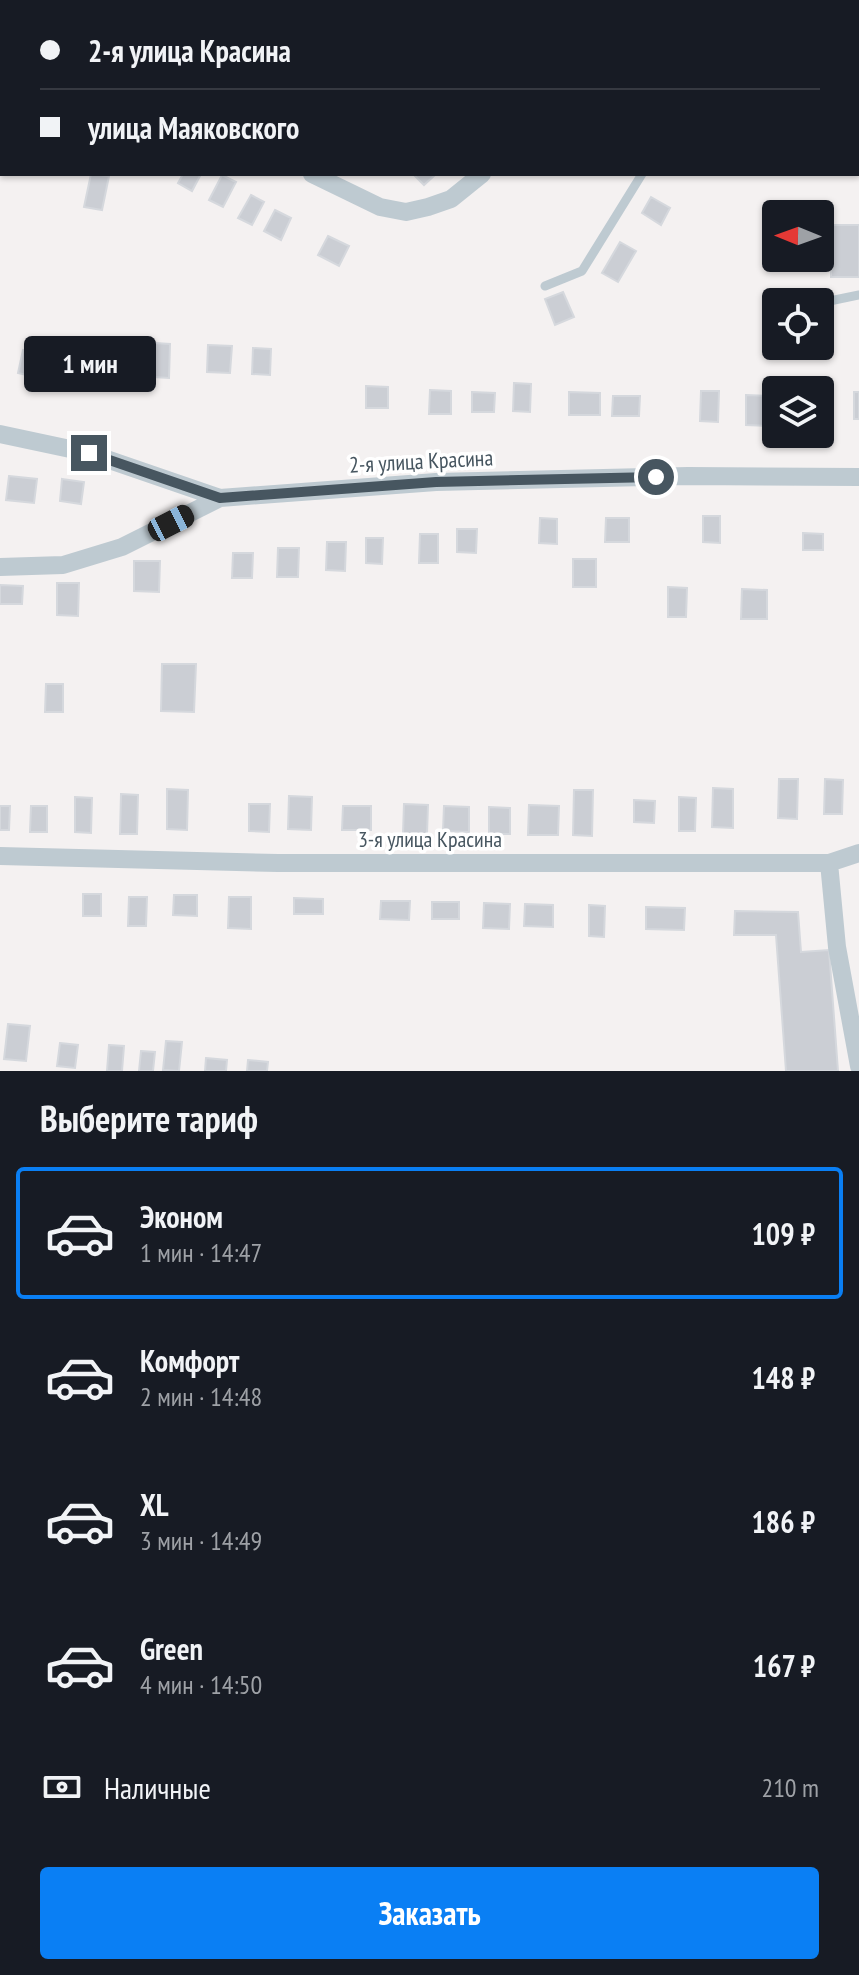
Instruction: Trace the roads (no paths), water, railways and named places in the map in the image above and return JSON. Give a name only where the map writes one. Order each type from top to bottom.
[{"type":"street","points":[[316,176],[380,207],[406,212],[451,199],[480,176]]},
{"type":"street","points":[[0,434],[89,453],[220,498]]},
{"type":"street","name":"2-я улица Красина","points":[[0,567],[63,565],[122,547],[220,498],[436,482],[688,476],[859,477]]},
{"type":"street","name":"3-я улица Красина","points":[[0,856],[278,863],[829,863],[859,853]]},
{"type":"street","points":[[829,863],[837,947],[859,1066]]},
{"type":"lane","points":[[545,286],[582,271],[641,176]]},
{"type":"lane","points":[[834,300],[859,295]]}]
